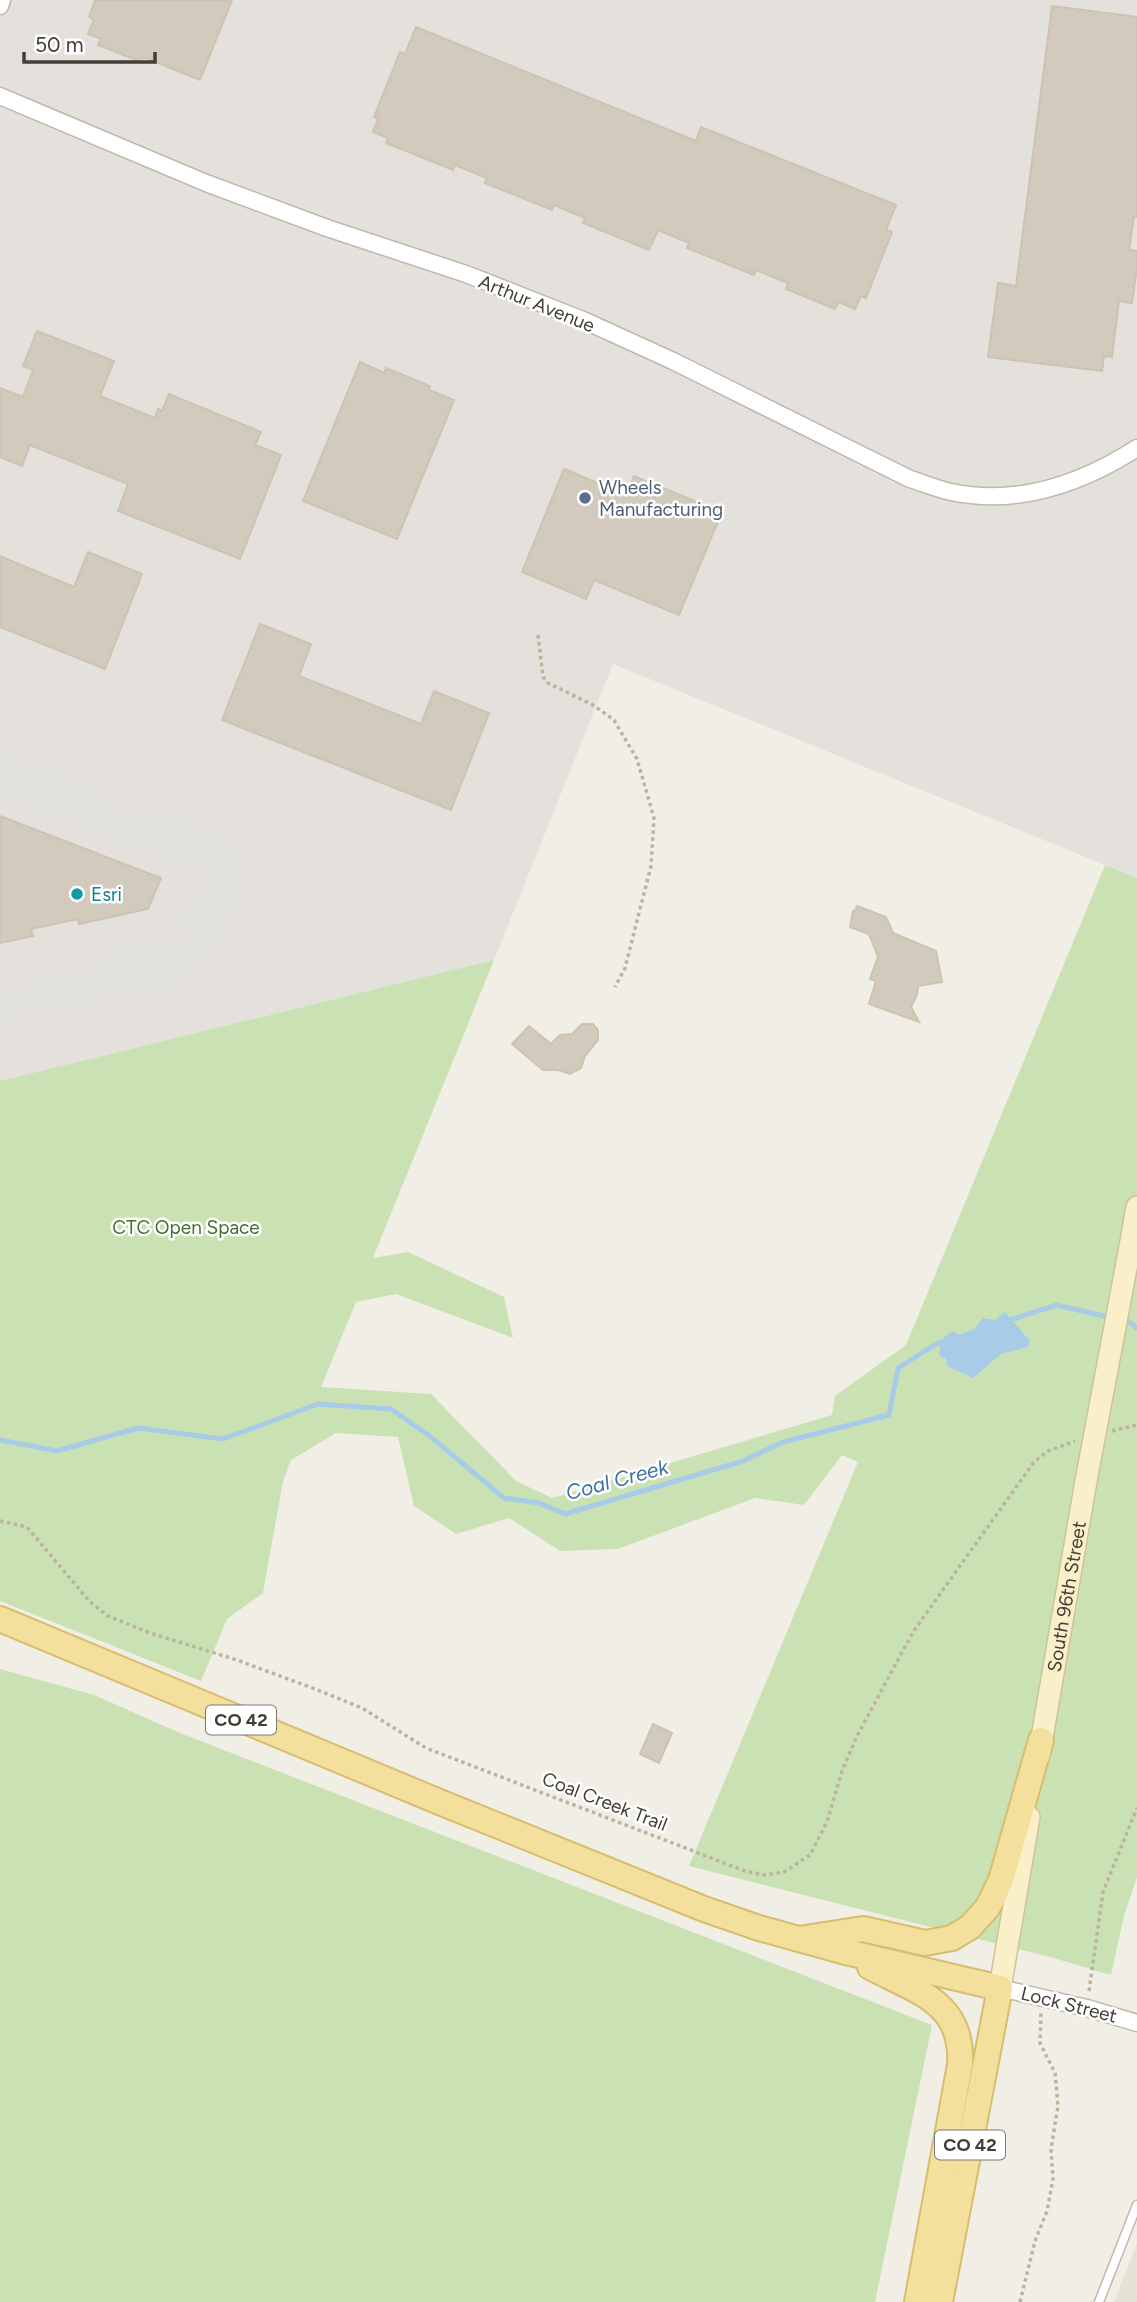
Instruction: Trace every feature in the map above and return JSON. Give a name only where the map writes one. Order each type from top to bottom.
[{"type":"main road","name":"South 96th Street","points":[[1000,1988],[1086,1481],[1137,1207]]},
{"type":"main road","name":"CO 42","points":[[0,1619],[629,1880],[737,1921],[797,1940],[1000,1988],[940,2302]]},
{"type":"main road","points":[[797,1940],[863,1929],[925,1943],[952,1938],[970,1927],[988,1907],[1001,1880],[1041,1740]]},
{"type":"main road","points":[[842,1951],[938,2003],[953,2021],[961,2048],[917,2302]]},
{"type":"street","points":[[0,6],[2,0]]},
{"type":"street","name":"Arthur Avenue","points":[[0,96],[206,183],[327,229],[466,274],[583,320],[673,361],[910,479],[951,492],[994,497],[1027,495],[1069,484],[1115,463],[1137,448]]},
{"type":"street","name":"Lock Street","points":[[1000,1988],[1087,2007],[1137,2023]]},
{"type":"lane","points":[[1099,2302],[1137,2205]]},
{"type":"path","points":[[538,635],[543,677],[548,683],[593,705],[614,720],[637,759],[654,818],[651,866],[625,968],[615,987]]},
{"type":"path","name":"Coal Creek Trail","points":[[0,1521],[27,1527],[90,1602],[108,1616],[315,1689],[362,1708],[426,1748],[745,1871],[764,1875],[784,1872],[810,1855],[827,1822],[842,1771],[857,1736],[913,1632],[1034,1462]]},
{"type":"path","points":[[1087,2007],[1103,1892],[1137,1808]]},
{"type":"path","points":[[1020,2302],[1035,2241],[1047,2211],[1053,2179],[1051,2149],[1058,2106],[1055,2073],[1040,2043],[1042,1997]]},
{"type":"shaded area","points":[[0,0],[1137,0],[1137,878],[613,664],[494,960],[0,1081]]},
{"type":"shaded area","points":[[0,746],[98,785],[95,799],[141,817],[147,803],[241,839],[236,854],[253,865],[213,966],[200,961],[193,967],[197,982],[0,1024],[0,981],[8,984],[96,965],[94,951],[164,936],[167,950],[177,947],[187,934],[175,927],[192,881],[206,885],[209,879],[206,867],[200,862],[194,861],[189,874],[0,799]]},
{"type":"shaded area","points":[[1137,2243],[1137,2302],[1114,2302]]},
{"type":"green space","name":"CTC Open Space","points":[[1105,865],[1137,878],[1137,1877],[1124,1916],[1111,1975],[1050,1957],[689,1866],[858,1462],[842,1455],[804,1505],[755,1498],[618,1549],[560,1551],[509,1518],[456,1534],[414,1506],[398,1437],[336,1433],[291,1460],[283,1481],[263,1593],[227,1619],[201,1681],[0,1601],[0,1081],[494,960],[373,1258],[408,1252],[504,1297],[513,1338],[396,1294],[356,1302],[321,1387],[431,1394],[516,1481],[552,1498],[832,1415],[835,1396],[906,1345]]},
{"type":"green space","points":[[0,1669],[94,1695],[180,1733],[932,2025],[875,2302],[0,2302]]},
{"type":"water","points":[[1005,1312],[1030,1341],[1028,1347],[1001,1354],[973,1378],[947,1366],[946,1359],[939,1355],[942,1339],[953,1331],[966,1339],[983,1318],[995,1320]]},
{"type":"building","points":[[95,0],[232,0],[200,80],[143,57],[141,62],[98,45],[101,39],[88,34],[94,19],[89,17]]},
{"type":"building","points":[[1052,6],[1137,17],[1137,217],[1134,216],[1129,250],[1137,251],[1137,267],[1132,303],[1119,301],[1112,357],[1104,356],[1102,371],[988,357],[998,283],[1016,286]]},
{"type":"building","points":[[416,27],[696,141],[701,127],[896,205],[886,230],[892,232],[866,298],[861,296],[855,309],[838,302],[835,309],[786,289],[788,283],[756,270],[754,275],[687,248],[689,243],[658,230],[649,250],[583,223],[585,218],[554,205],[552,210],[485,183],[487,178],[455,165],[453,170],[386,143],[388,138],[373,132],[378,119],[374,117],[400,52],[405,54]]},
{"type":"building","points":[[37,331],[114,361],[100,396],[155,418],[158,409],[162,411],[169,394],[261,432],[255,445],[281,455],[240,559],[118,511],[128,484],[30,445],[22,466],[0,457],[0,388],[23,397],[33,370],[23,366]]},
{"type":"building","points":[[360,362],[384,373],[386,368],[430,386],[429,390],[454,400],[397,539],[303,501]]},
{"type":"building","points":[[564,469],[626,495],[634,476],[722,512],[679,615],[594,580],[586,599],[522,572]]},
{"type":"building","points":[[88,552],[142,574],[105,669],[0,627],[0,556],[74,587]]},
{"type":"building","points":[[260,624],[311,644],[299,676],[421,724],[434,691],[489,713],[451,810],[222,720]]},
{"type":"building","name":"Esri","points":[[0,816],[161,878],[148,909],[79,924],[78,919],[31,929],[33,936],[0,943]]},
{"type":"building","points":[[857,906],[886,917],[893,933],[936,951],[942,982],[918,986],[911,1007],[919,1022],[869,1004],[876,981],[870,979],[878,957],[869,934],[850,927],[853,911]]},
{"type":"building","points":[[582,1024],[593,1024],[598,1030],[598,1040],[585,1056],[581,1068],[570,1074],[558,1070],[543,1070],[512,1044],[529,1026],[551,1044],[560,1035],[572,1034]]},
{"type":"building","points":[[653,1724],[672,1733],[659,1763],[640,1754]]},
{"type":"waterway","name":"Coal Creek","points":[[1007,1321],[1057,1305],[1112,1318]]},
{"type":"waterway","name":"Coal Creek","points":[[1121,1320],[1137,1328]]},
{"type":"waterway","name":"Coal Creek","points":[[957,1338],[977,1331]]},
{"type":"waterway","name":"Coal Creek","points":[[0,1440],[57,1451],[138,1428],[223,1439],[318,1404],[391,1409],[431,1437],[504,1498],[539,1503],[565,1514],[743,1461],[783,1442],[889,1415],[898,1368],[936,1344],[947,1341]]},
{"type":"place","name":"Wheels Manufacturing","points":[[585,498]]},
{"type":"place","name":"Esri","points":[[77,894]]}]
